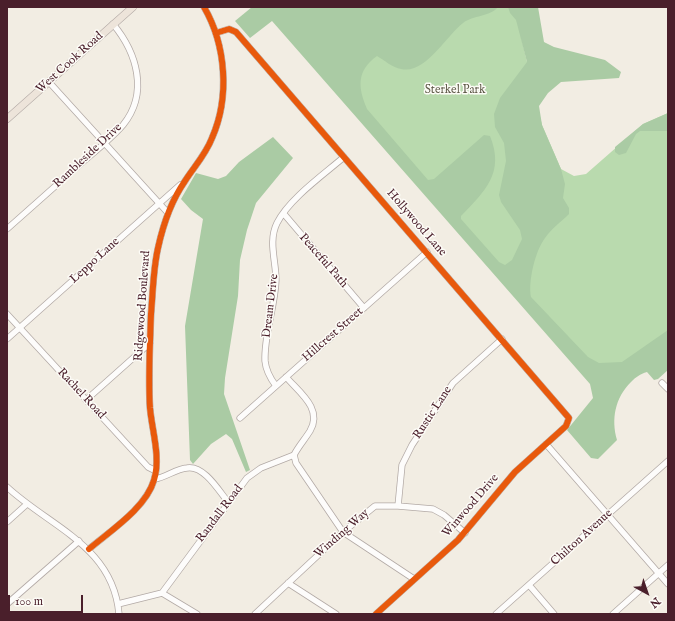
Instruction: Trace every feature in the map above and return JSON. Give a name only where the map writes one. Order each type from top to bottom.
[{"type":"main road","name":"West Cook Road","points":[[7,119],[133,7]]},
{"type":"street","name":"Ridgewood Boulevard","points":[[89,549],[142,502],[152,488],[155,479],[156,471],[150,408],[150,343],[156,259],[168,213],[184,182],[208,146],[218,120],[223,78],[222,59],[216,33],[204,7]]},
{"type":"street","name":"Rambleside Drive","points":[[7,229],[104,144],[123,125],[131,113],[136,99],[138,81],[137,67],[132,53],[113,24]]},
{"type":"street","name":"Hollywood Lane","points":[[216,33],[229,28],[236,32],[569,418],[566,426],[546,444]]},
{"type":"street","points":[[49,82],[168,213]]},
{"type":"street","name":"Dream Drive","points":[[276,386],[268,374],[265,356],[276,286],[272,240],[275,228],[294,201],[344,157]]},
{"type":"street","name":"Leppo Lane","points":[[7,339],[184,182]]},
{"type":"street","name":"Peaceful Path","points":[[284,214],[364,308]]},
{"type":"street","name":"Hillcrest Street","points":[[240,418],[427,252]]},
{"type":"street","name":"Rachel Road","points":[[7,314],[148,467],[156,471]]},
{"type":"street","name":"Rustic Lane","points":[[398,506],[402,465],[420,433],[453,383],[502,339]]},
{"type":"street","points":[[86,400],[150,343]]},
{"type":"street","points":[[286,377],[313,408],[315,417],[310,430],[294,455],[296,463],[343,532],[414,579]]},
{"type":"street","points":[[662,383],[668,390]]},
{"type":"street","points":[[546,444],[668,584]]},
{"type":"street","name":"Winwood Drive","points":[[376,614],[465,533],[507,480],[546,444]]},
{"type":"street","name":"Randall Road","points":[[162,593],[247,478],[256,470],[294,455]]},
{"type":"street","name":"Chilton Avenue","points":[[496,614],[668,461]]},
{"type":"street","points":[[155,479],[166,477],[187,468],[196,468],[228,502]]},
{"type":"street","points":[[7,487],[27,504],[79,540],[89,549],[109,578],[118,604],[119,614]]},
{"type":"street","points":[[7,522],[27,504]]},
{"type":"street","name":"Winding Way","points":[[255,614],[343,532],[375,506],[425,508],[438,511],[465,533]]},
{"type":"street","points":[[7,604],[79,540]]},
{"type":"street","points":[[613,614],[668,565]]},
{"type":"street","points":[[288,583],[336,614]]},
{"type":"street","points":[[529,585],[554,614]]},
{"type":"street","points":[[118,604],[162,593],[198,614]]},
{"type":"green space","points":[[252,7],[498,7],[491,13],[467,20],[456,29],[427,61],[418,66],[410,69],[401,69],[392,66],[377,56],[365,68],[362,74],[361,87],[367,109],[428,180],[434,179],[484,135],[490,136],[494,149],[494,171],[485,189],[461,216],[461,219],[499,262],[505,265],[512,260],[522,239],[520,230],[501,202],[499,195],[506,161],[504,143],[495,127],[494,114],[500,98],[527,62],[516,20],[510,13],[508,7],[538,7],[544,42],[554,47],[605,60],[621,72],[619,78],[561,82],[548,93],[539,106],[542,125],[561,169],[565,184],[563,198],[569,208],[569,214],[553,228],[541,244],[535,258],[531,275],[531,297],[588,357],[599,363],[622,362],[668,330],[668,370],[658,379],[654,380],[647,372],[642,374],[631,382],[626,388],[621,395],[616,409],[614,424],[617,440],[598,459],[591,458],[567,430],[593,398],[590,384],[272,21],[250,38],[235,21]]},
{"type":"green space","name":"Sterkel Park","points":[[403,7],[514,7],[542,125],[561,169],[574,176],[586,174],[643,124],[668,113],[668,344],[612,394],[328,72]]},
{"type":"green space","points":[[668,113],[668,131],[640,131],[636,134],[626,153],[619,155],[615,152],[615,147],[643,124]]},
{"type":"green space","points":[[273,137],[293,158],[256,203],[247,230],[240,260],[238,296],[225,378],[224,394],[250,470],[246,472],[232,439],[226,434],[211,444],[193,464],[190,460],[185,326],[203,219],[191,210],[181,199],[196,173],[218,179],[226,176],[239,162]]},
{"type":"cycle path","points":[[89,549],[117,527],[143,500],[150,490],[156,471],[157,462],[150,408],[149,373],[151,314],[156,256],[168,213],[180,189],[203,155],[218,122],[223,89],[221,54],[217,38],[204,7]]},
{"type":"cycle path","points":[[216,33],[229,29],[236,32],[569,418],[566,426],[515,472],[458,540],[376,614]]}]
